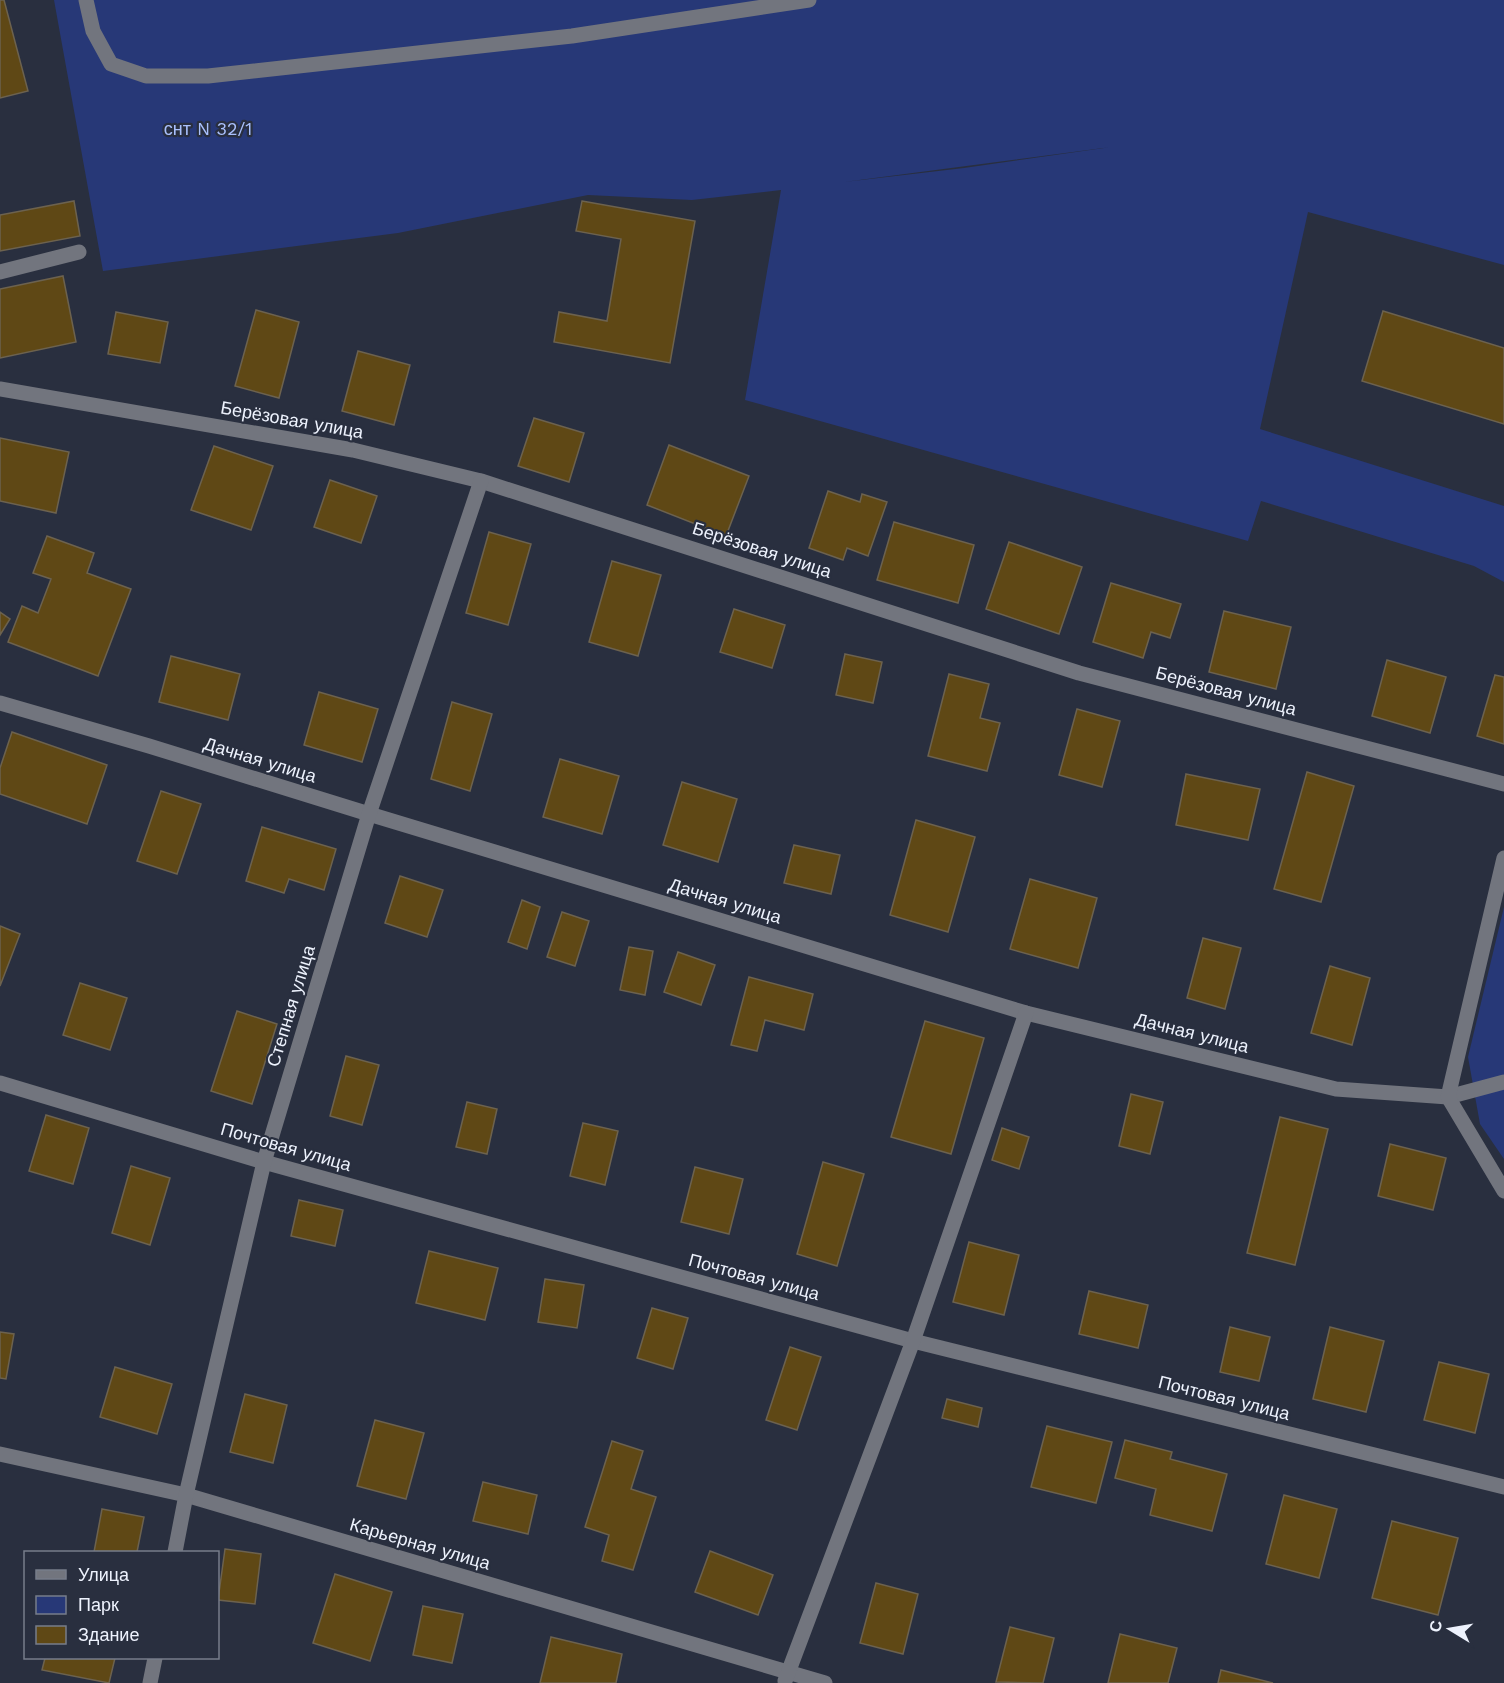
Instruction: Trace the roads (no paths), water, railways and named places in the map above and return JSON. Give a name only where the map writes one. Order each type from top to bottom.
[{"type":"street","points":[[86,0],[93,31],[111,64],[146,76],[208,76],[560,37],[809,0]]},
{"type":"street","points":[[0,272],[79,252]]},
{"type":"street","name":"Берёзовая улица","points":[[0,389],[352,450],[481,481],[1079,673],[1504,784]]},
{"type":"street","name":"Степная улица","points":[[175,1551],[186,1495],[264,1162],[369,814],[481,481]]},
{"type":"street","name":"Дачная улица","points":[[0,703],[150,746],[1026,1013],[1336,1089],[1448,1097],[1504,1082]]},
{"type":"street","points":[[1504,858],[1448,1097],[1504,1191]]},
{"type":"street","points":[[786,1678],[913,1341],[1026,1013]]},
{"type":"street","name":"Почтовая улица","points":[[0,1083],[264,1162],[913,1341],[1504,1487]]},
{"type":"street","name":"Карьерная улица","points":[[0,1455],[186,1495],[786,1678],[825,1683]]},
{"type":"street","points":[[150,1683],[155,1659]]},
{"type":"park label","name":"снт N 32/1","points":[[208,129]]}]
